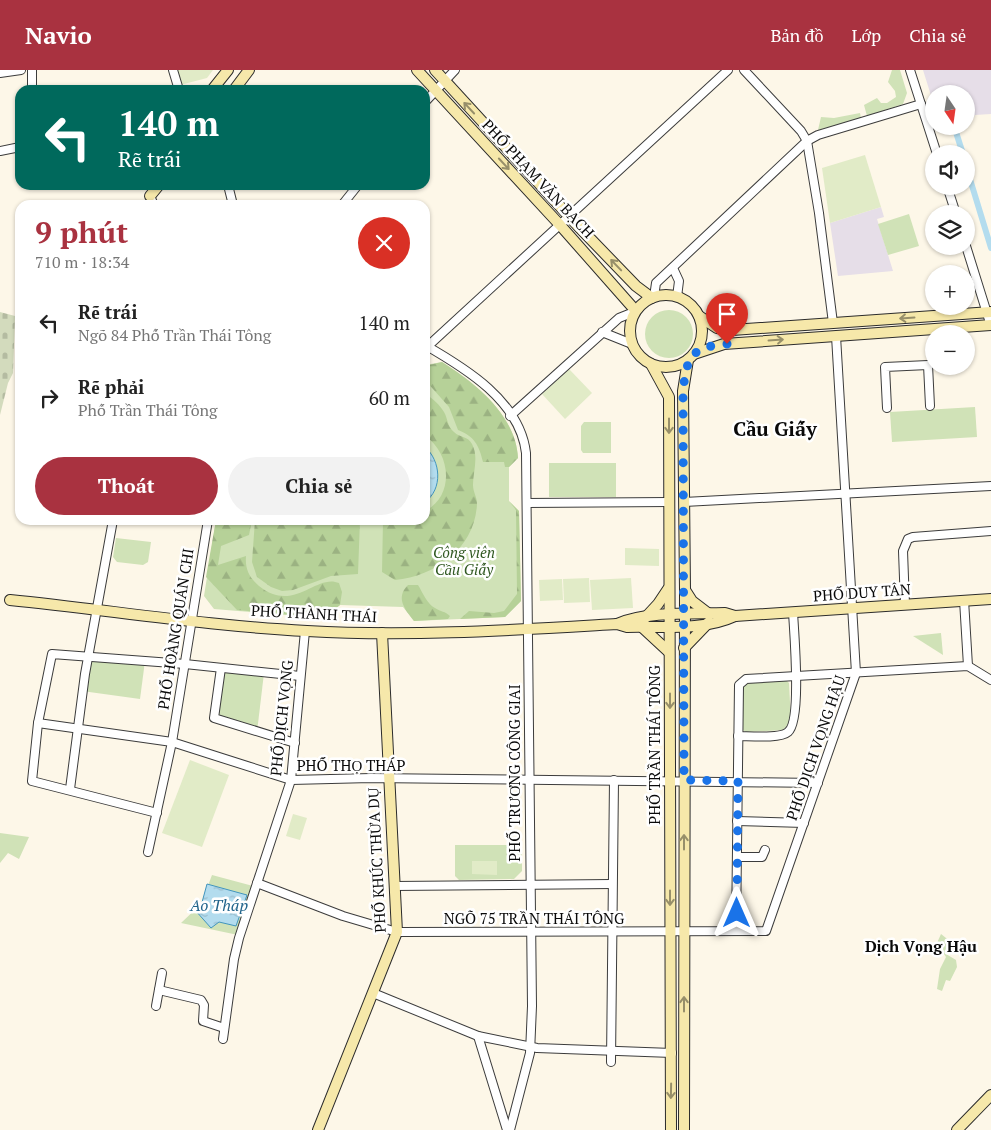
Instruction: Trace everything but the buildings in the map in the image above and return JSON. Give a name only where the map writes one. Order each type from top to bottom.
[{"type":"main road","points":[[216,85],[228,70]]},
{"type":"main road","points":[[238,85],[249,70]]},
{"type":"main road","name":"PHỐ PHẠM VĂN BẠCH","points":[[417,70],[560,225],[635,311]]},
{"type":"main road","name":"PHỐ PHẠM VĂN BẠCH","points":[[435,70],[636,286],[653,297]]},
{"type":"main road","points":[[624,297],[636,286]]},
{"type":"main road","points":[[989,312],[722,330],[699,316],[690,304],[678,296],[667,295],[653,297],[635,311],[630,328],[632,344],[639,356],[651,364],[667,367],[724,344],[991,325]]},
{"type":"main road","points":[[691,357],[701,340],[699,316]]},
{"type":"main road","points":[[854,321],[855,335]]},
{"type":"main road","name":"PHỐ TRẦN THÁI TÔNG","points":[[684,1130],[685,590],[683,391],[691,357]]},
{"type":"main road","name":"PHỐ TRẦN THÁI TÔNG","points":[[651,364],[668,393],[671,1130]]},
{"type":"main road","points":[[668,393],[683,391]]},
{"type":"main road","points":[[668,588],[644,622],[669,652]]},
{"type":"main road","points":[[684,648],[709,618],[694,603],[685,590]]},
{"type":"main road","name":"PHỐ DUY TÂN","points":[[669,627],[684,626],[725,613],[735,616],[991,599]]},
{"type":"main road","name":"PHỐ THÀNH THÁI","points":[[8,602],[98,609],[305,631],[382,633],[528,629],[617,624],[627,627],[669,615]]},
{"type":"main road","name":"PHỐ DUY TÂN","points":[[669,615],[685,614],[709,618]]},
{"type":"main road","name":"PHỐ THÀNH THÁI","points":[[644,622],[669,627]]},
{"type":"main road","name":"PHỐ KHÚC THỪA DỤ","points":[[318,1130],[397,932],[382,633]]},
{"type":"main road","points":[[672,1053],[684,1053]]},
{"type":"main road","points":[[957,1130],[991,1095]]},
{"type":"street","points":[[0,73],[21,70]]},
{"type":"street","points":[[32,70],[32,85]]},
{"type":"street","points":[[173,70],[178,85]]},
{"type":"street","points":[[430,97],[455,70]]},
{"type":"street","points":[[430,343],[728,70]]},
{"type":"street","points":[[744,70],[801,131],[807,142],[819,213],[833,323]]},
{"type":"street","points":[[910,70],[934,145]]},
{"type":"street","points":[[653,297],[656,283],[807,142],[818,135],[921,104]]},
{"type":"street","points":[[0,151],[15,148]]},
{"type":"street","points":[[346,200],[354,190]]},
{"type":"street","points":[[969,255],[989,312],[991,325]]},
{"type":"street","points":[[673,268],[679,281],[678,296]]},
{"type":"street","points":[[510,416],[602,332],[619,318],[635,311]]},
{"type":"street","points":[[602,332],[632,344]]},
{"type":"street","name":"PHỐ DỊCH VỌNG HẬU","points":[[684,931],[766,931],[856,673],[836,336]]},
{"type":"street","name":"PHỐ TRƯƠNG CÔNG GIAI","points":[[430,348],[475,376],[493,393],[510,416],[524,444],[528,503],[531,1046],[508,1130]]},
{"type":"street","points":[[887,408],[885,367],[928,364],[930,406]]},
{"type":"street","points":[[684,502],[991,486]]},
{"type":"street","points":[[528,503],[669,502]]},
{"type":"street","points":[[70,789],[89,656],[113,525]]},
{"type":"street","name":"PHỐ HOÀNG QUÁN CHI","points":[[148,852],[172,742],[207,525]]},
{"type":"street","points":[[905,605],[903,551],[908,539],[913,536],[991,531]]},
{"type":"street","points":[[964,600],[968,666]]},
{"type":"street","points":[[738,736],[781,736],[789,732],[795,715],[796,676],[793,612]]},
{"type":"street","name":"PHỐ DỊCH VỌNG","points":[[223,1039],[234,959],[291,780],[305,631]]},
{"type":"street","points":[[156,813],[70,789],[32,781],[38,723],[52,654],[185,664],[300,676]]},
{"type":"street","points":[[736,931],[739,686],[746,679],[968,666],[991,680]]},
{"type":"street","points":[[221,668],[214,718],[294,743]]},
{"type":"street","name":"PHỐ THỌ THÁP","points":[[38,723],[78,727],[172,742],[291,780],[684,780],[818,783]]},
{"type":"street","points":[[611,1062],[614,780]]},
{"type":"street","points":[[738,821],[804,823]]},
{"type":"street","points":[[737,857],[762,857],[765,850]]},
{"type":"street","name":"NGÕ 75 TRẦN THÁI TÔNG","points":[[257,883],[343,916],[397,932],[684,931]]},
{"type":"street","points":[[394,886],[612,884]]},
{"type":"street","points":[[156,1006],[162,973]]},
{"type":"street","points":[[159,990],[201,1000],[204,1005],[203,1021],[224,1028]]},
{"type":"street","points":[[373,993],[478,1036],[531,1046],[672,1053]]},
{"type":"street","points":[[478,1036],[508,1130]]},
{"type":"shaded area","points":[[923,70],[991,70],[991,114],[975,115],[975,85],[928,85]]},
{"type":"shaded area","points":[[881,207],[884,217],[877,219],[893,271],[838,276],[830,223]]},
{"type":"green space","points":[[175,70],[213,70],[207,78],[180,85]]},
{"type":"green space","points":[[892,70],[900,70],[907,93],[903,104],[867,116],[864,105],[877,98],[881,103],[887,103],[896,97],[895,91],[888,82]]},
{"type":"green space","points":[[860,113],[861,118],[818,130],[821,117],[834,118]]},
{"type":"green space","points":[[865,155],[881,207],[830,223],[822,168]]},
{"type":"green space","points":[[909,214],[919,246],[888,255],[878,224]]},
{"type":"green space","points":[[664,310],[674,310],[686,317],[693,329],[693,339],[686,351],[674,358],[664,358],[656,354],[649,347],[645,339],[645,329],[649,321],[656,314]]},
{"type":"green space","points":[[0,312],[15,316],[13,373],[8,383],[0,415]]},
{"type":"green space","name":"Công viên Cầu Giấy","points":[[442,362],[480,390],[502,414],[516,442],[518,458],[509,467],[509,501],[519,511],[521,601],[505,617],[414,621],[403,607],[340,605],[324,618],[214,609],[204,596],[215,525],[430,525],[430,364]]},
{"type":"green space","points":[[442,362],[480,390],[502,414],[516,442],[518,458],[509,467],[505,467],[504,462],[483,462],[480,451],[472,438],[458,430],[449,407],[430,386],[430,365]]},
{"type":"green space","points":[[569,369],[592,393],[565,419],[542,394]]},
{"type":"green space","points":[[430,397],[442,409],[452,430],[468,440],[474,449],[473,485],[477,504],[475,519],[461,546],[451,557],[439,566],[425,572],[395,580],[382,572],[383,525],[430,525],[430,508],[441,495],[445,485],[446,474],[444,463],[434,443],[430,440]]},
{"type":"green space","points":[[975,407],[977,437],[892,442],[890,412]]},
{"type":"green space","points":[[584,422],[611,422],[611,453],[583,453],[581,450],[581,426]]},
{"type":"green space","points":[[549,463],[616,463],[616,497],[549,497]]},
{"type":"green space","points":[[509,501],[519,511],[521,601],[505,617],[460,619],[469,611],[494,613],[504,611],[517,594],[516,510]]},
{"type":"green space","points":[[215,525],[251,525],[249,535],[221,546],[218,565],[246,556],[247,569],[256,583],[272,594],[283,596],[294,595],[330,581],[339,583],[342,592],[340,605],[324,618],[237,610],[206,577]]},
{"type":"green space","points":[[255,525],[360,525],[358,574],[331,576],[293,590],[282,591],[271,587],[257,577],[252,562]]},
{"type":"green space","points":[[116,538],[151,542],[148,562],[143,565],[117,562],[113,557]]},
{"type":"green space","points":[[625,548],[659,549],[659,566],[625,565]]},
{"type":"green space","points":[[589,578],[590,602],[564,603],[563,579]]},
{"type":"green space","points":[[631,578],[633,608],[592,610],[590,580]]},
{"type":"green space","points":[[562,579],[563,600],[540,601],[539,580]]},
{"type":"green space","points":[[408,585],[418,585],[430,604],[448,614],[450,616],[448,619],[414,621],[405,608],[402,599],[402,594]]},
{"type":"green space","points":[[941,633],[943,655],[913,636]]},
{"type":"green space","points":[[89,657],[145,661],[140,699],[82,691]]},
{"type":"green space","points":[[221,668],[264,673],[257,732],[216,720]]},
{"type":"green space","points":[[787,681],[789,683],[791,721],[783,730],[746,732],[743,730],[742,689],[748,682]]},
{"type":"green space","points":[[190,760],[229,775],[202,847],[162,833]]},
{"type":"green space","points":[[293,814],[307,818],[300,840],[286,836]]},
{"type":"green space","points":[[0,833],[29,837],[19,859],[8,853],[0,863]]},
{"type":"green space","points":[[455,845],[522,845],[522,871],[514,879],[459,880],[455,876]]},
{"type":"green space","points":[[472,861],[497,861],[497,875],[472,874]]},
{"type":"green space","points":[[212,875],[253,886],[238,935],[181,923],[201,904]]},
{"type":"green space","points":[[941,934],[951,942],[946,954],[956,960],[957,967],[950,981],[946,980],[942,991],[937,989],[940,969],[946,957],[942,951],[943,947],[937,943]]},
{"type":"water","points":[[430,453],[437,467],[438,475],[435,490],[431,496]]},
{"type":"water","name":"Ao Tháp","points":[[207,884],[247,895],[236,926],[219,922],[211,928],[195,910],[201,906]]},
{"type":"waterway","points":[[957,135],[960,145]]},
{"type":"waterway","points":[[975,195],[991,248]]},
{"type":"district","name":"Cầu Giấy","points":[[775,429]]},
{"type":"district","name":"Dịch Vọng Hậu","points":[[921,946]]},
{"type":"route","points":[[727,344],[708,348],[694,354],[688,360],[683,391],[684,780],[738,781],[737,913]]}]
